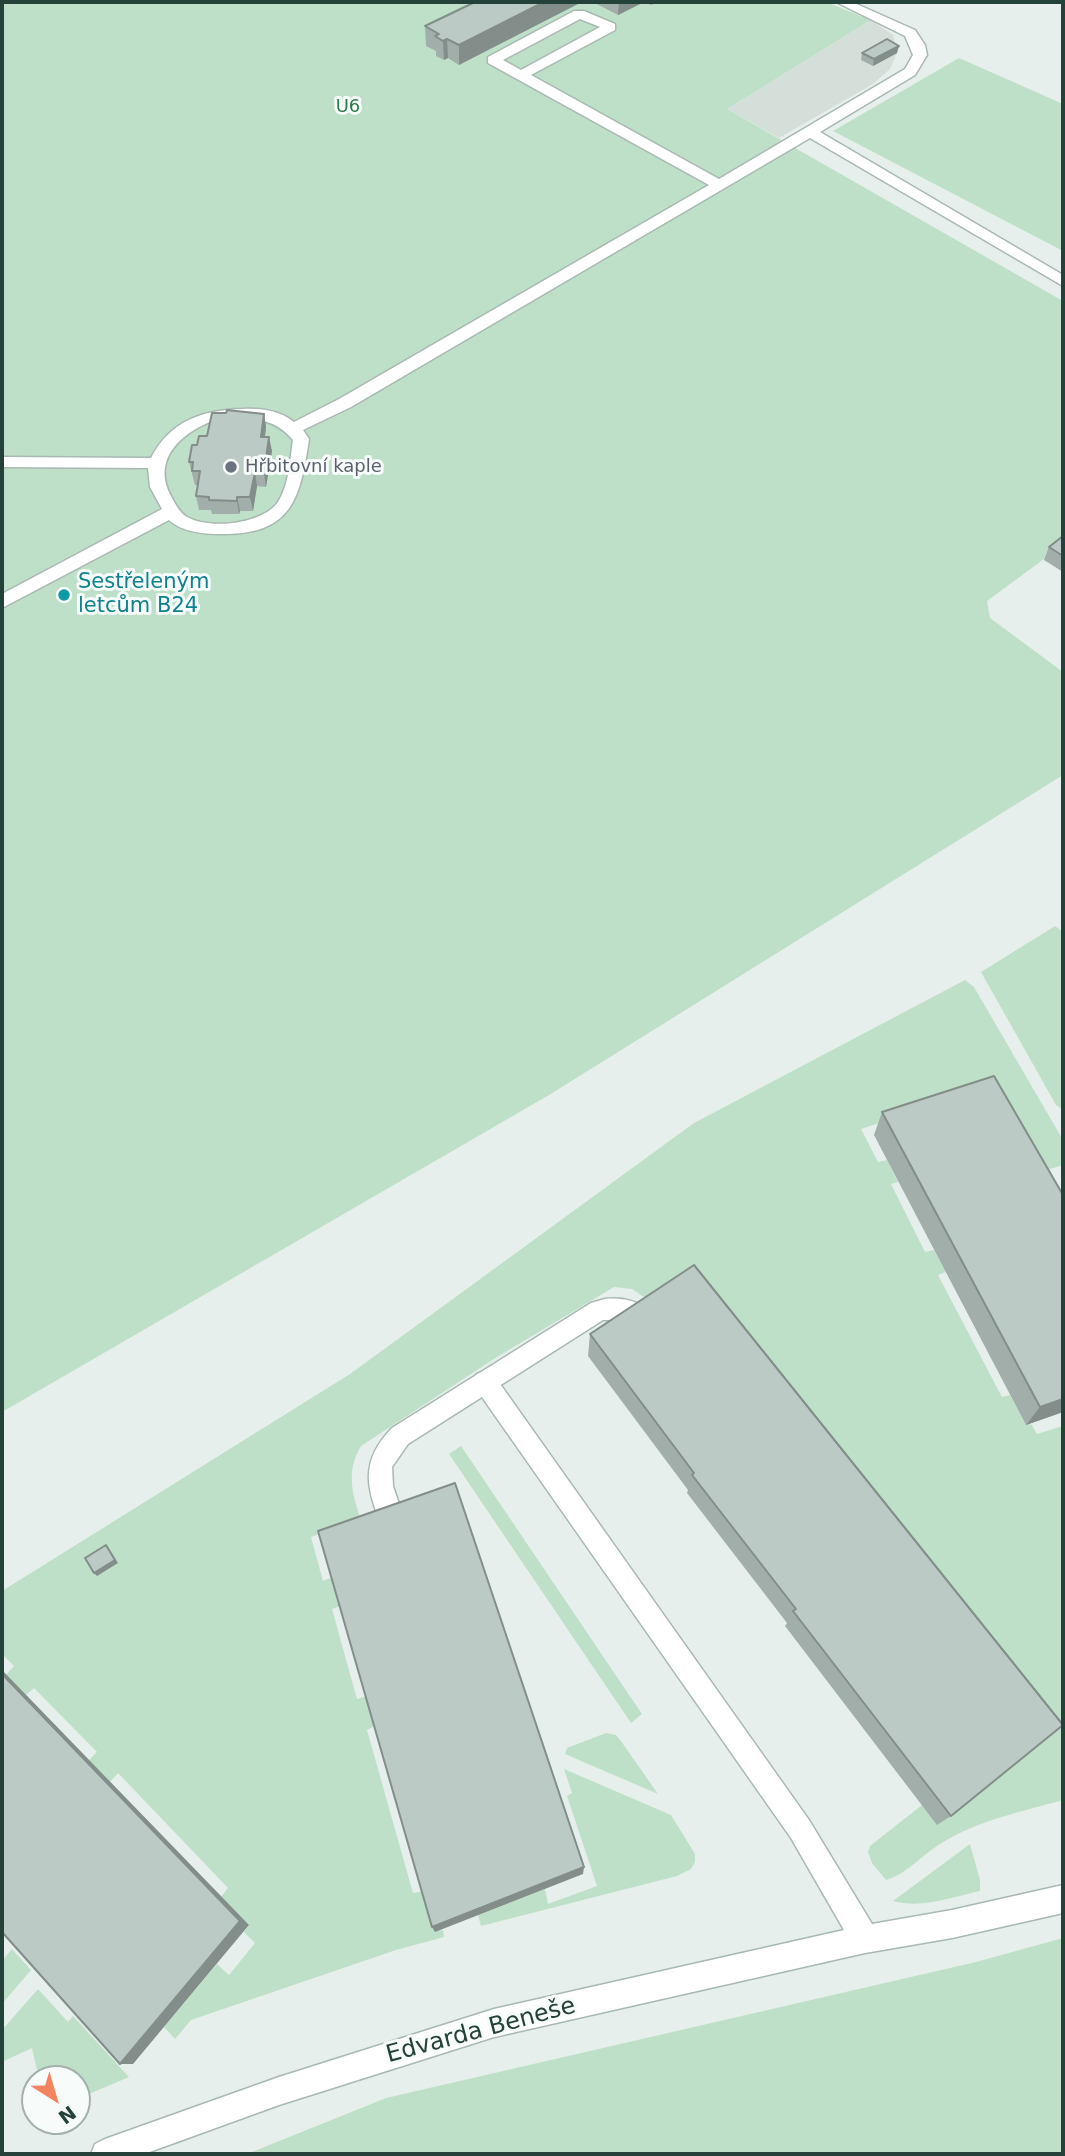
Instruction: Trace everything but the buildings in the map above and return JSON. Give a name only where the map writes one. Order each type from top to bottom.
[{"type":"street","points":[[294,428],[345,403],[910,72],[920,55],[918,45],[910,33],[842,2]]},
{"type":"street","points":[[520,75],[610,27],[579,14],[492,60],[719,185]]},
{"type":"street","points":[[810,132],[1063,281]]},
{"type":"street","points":[[212,415],[274,415],[294,428],[301,439],[293,486],[277,514],[253,526],[207,528],[181,522],[162,497],[155,463],[166,444],[183,427],[212,415]]},
{"type":"street","points":[[2,462],[155,463]]},
{"type":"street","points":[[2,603],[172,511]]},
{"type":"street","points":[[393,1522],[378,1470],[380,1458],[400,1436],[599,1310],[621,1308],[634,1312],[643,1319]]},
{"type":"street","points":[[485,1382],[800,1829],[865,1939]]},
{"type":"street","name":"Edvarda Beneše","points":[[105,2154],[279,2091],[494,2023],[865,1939],[952,1924],[1063,1899]]},
{"type":"shaded area","points":[[871,20],[893,35],[897,53],[890,69],[873,84],[779,138],[727,109]]},
{"type":"green space","name":"U6","points":[[2,2],[826,2],[871,20],[727,109],[1063,301],[1063,545],[987,601],[990,618],[1063,672],[1063,775],[549,1095],[2,1412]]},
{"type":"green space","points":[[959,58],[1063,104],[1063,251],[833,131]]},
{"type":"green space","points":[[1055,926],[1063,932],[1063,1110],[1056,1105],[981,972]]},
{"type":"green space","points":[[965,980],[974,987],[1063,1140],[1063,1165],[1027,1176],[898,1117],[861,1129],[878,1162],[887,1160],[898,1182],[891,1184],[925,1252],[934,1250],[946,1272],[938,1275],[1002,1397],[1010,1395],[1026,1425],[1031,1424],[1037,1434],[1063,1426],[1063,1800],[1000,1817],[969,1829],[940,1844],[908,1869],[886,1880],[872,1863],[868,1852],[870,1846],[922,1805],[647,1299],[632,1289],[614,1287],[497,1357],[361,1446],[353,1467],[352,1489],[365,1532],[356,1521],[311,1537],[323,1581],[333,1577],[341,1606],[332,1609],[357,1699],[367,1696],[376,1725],[367,1730],[413,1893],[424,1891],[435,1931],[443,1930],[444,1937],[396,1950],[191,2020],[175,2039],[164,2027],[217,1964],[229,1975],[255,1943],[244,1932],[249,1925],[221,1897],[228,1888],[118,1773],[110,1782],[89,1760],[97,1752],[34,1688],[26,1695],[6,1675],[14,1666],[2,1654],[2,1591],[350,1374],[694,1123]]},
{"type":"green space","points":[[461,1446],[642,1714],[631,1723],[449,1454]]},
{"type":"green space","points":[[606,1733],[616,1735],[658,1794],[565,1754],[567,1748]]},
{"type":"green space","points":[[564,1769],[671,1815],[695,1854],[695,1862],[691,1869],[677,1876],[481,1926],[478,1915],[545,1889],[548,1904],[597,1886],[567,1796],[572,1793]]},
{"type":"green space","points":[[970,1844],[980,1880],[980,1891],[926,1903],[893,1901]]},
{"type":"green space","points":[[1063,1938],[1063,2154],[247,2154],[386,2098],[976,1962]]},
{"type":"green space","points":[[12,1949],[31,1970],[2,2004],[2,1961]]},
{"type":"green space","points":[[38,1989],[68,2022],[73,2016],[129,2077],[91,2093],[91,2065],[36,2065],[32,2048],[2,2062],[2,2030]]},
{"type":"place","name":"Hřbitovní kaple","points":[[231,467]]},
{"type":"place","name":"Sestřeleným letcům B24","points":[[64,595]]}]
